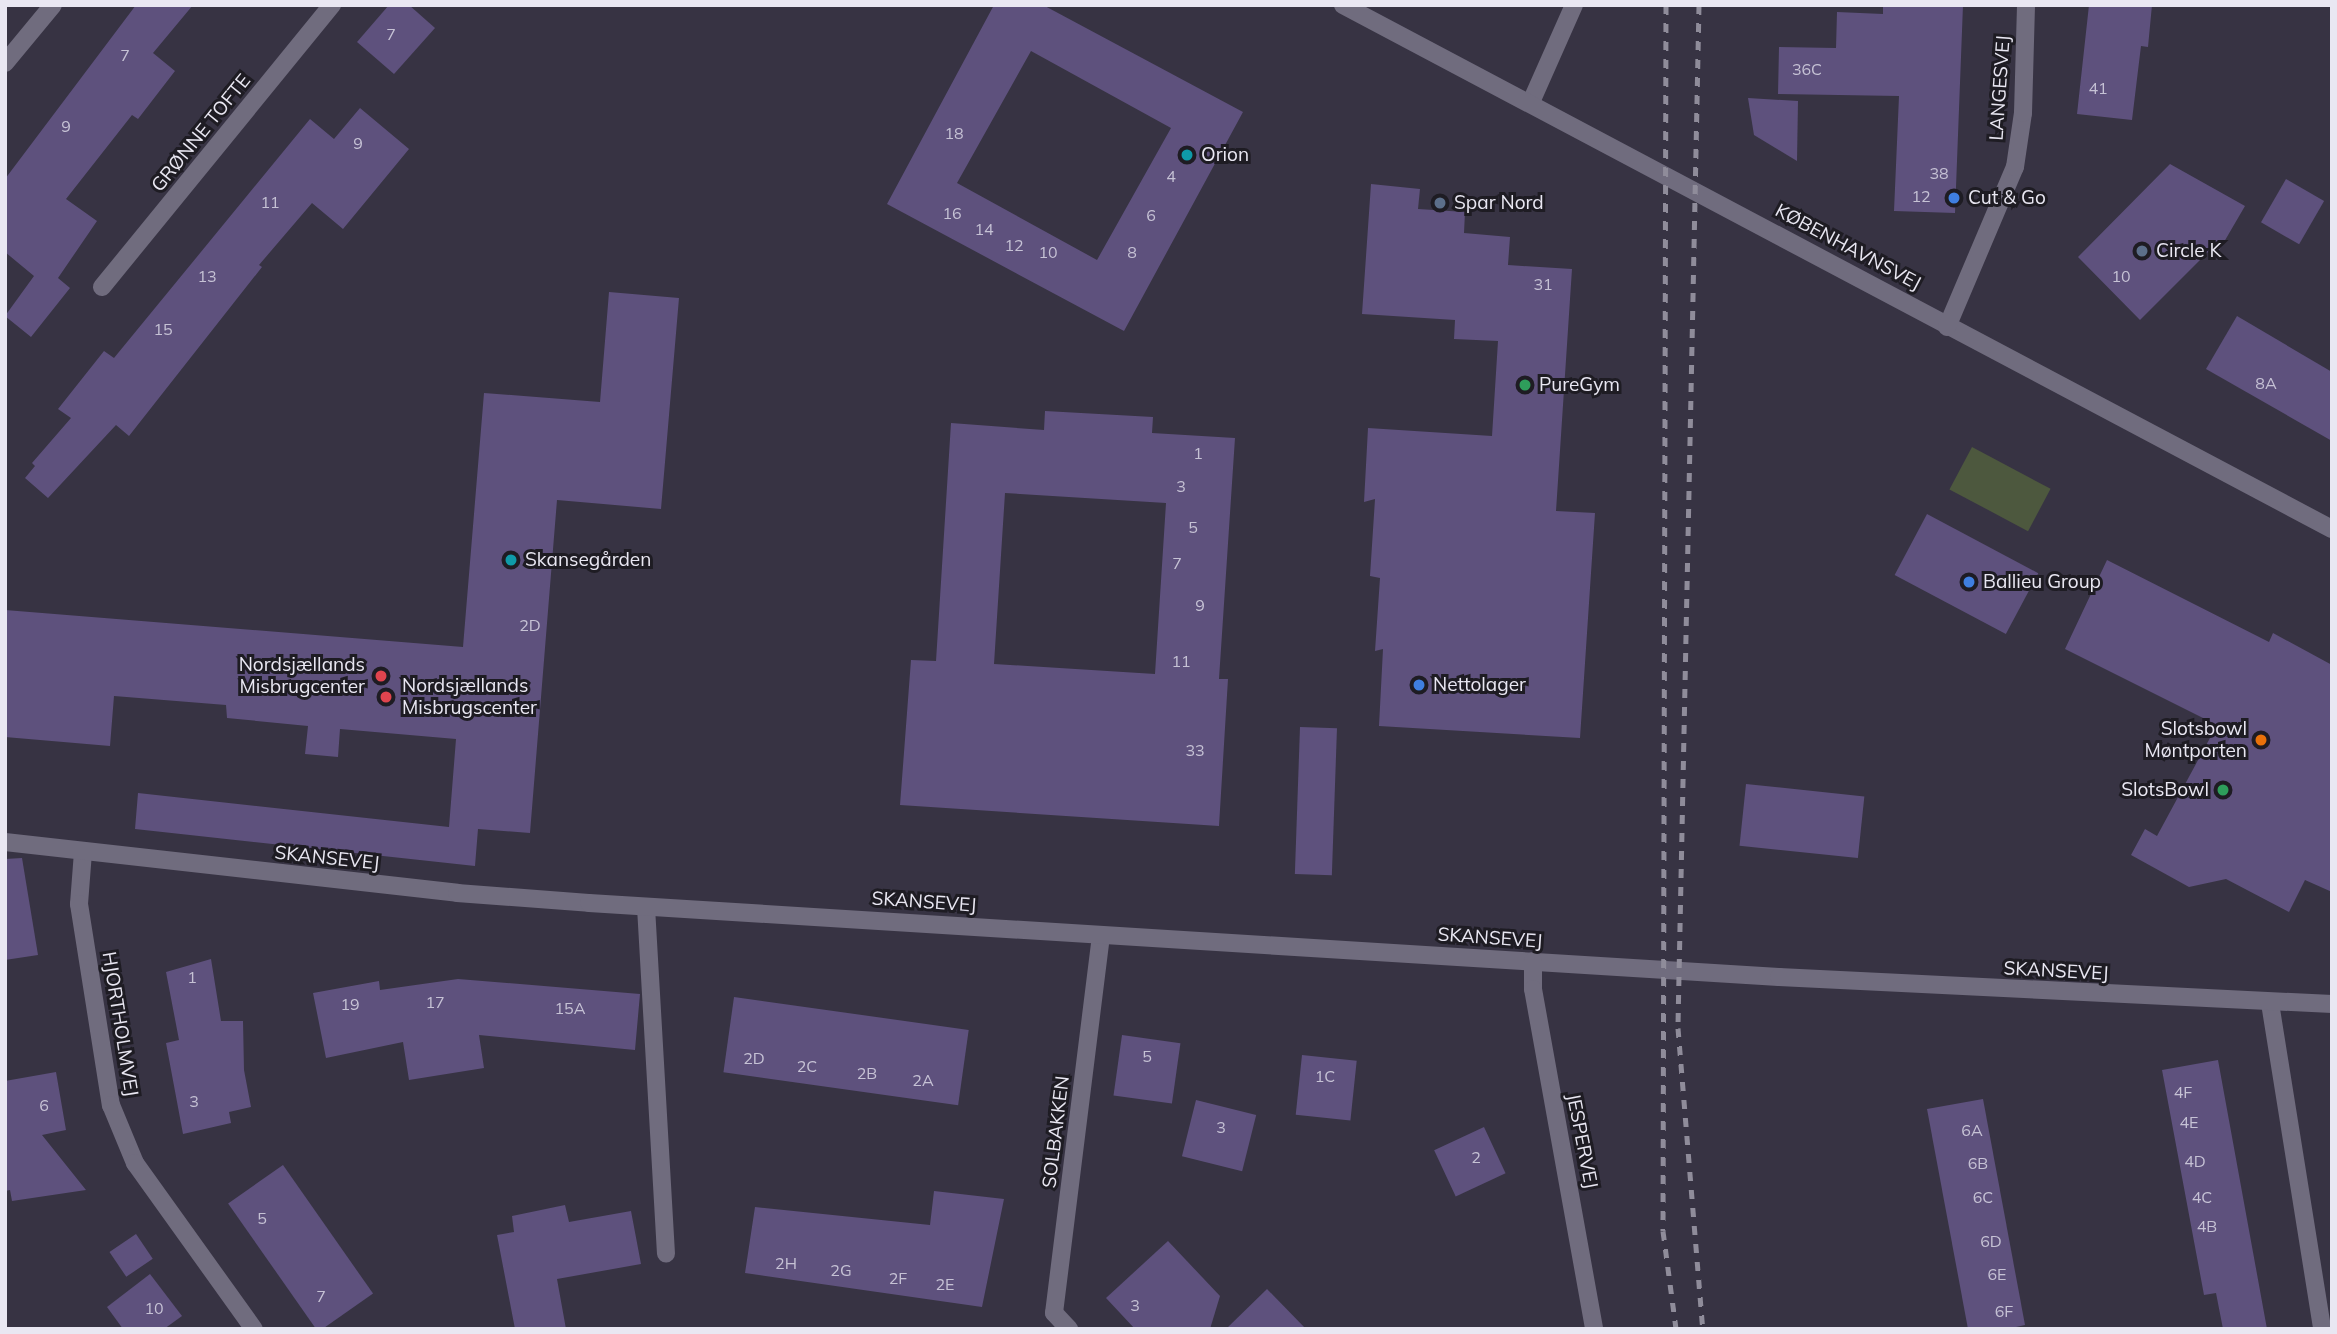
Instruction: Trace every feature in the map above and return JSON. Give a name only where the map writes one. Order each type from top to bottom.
[{"type":"street","points":[[5,63],[53,5]]},
{"type":"street","name":"GRØNNE TOFTE","points":[[102,287],[332,5]]},
{"type":"street","name":"KØBENHAVNSVEJ","points":[[1343,5],[1898,296],[1947,327],[2332,529]]},
{"type":"street","points":[[1531,102],[1574,5]]},
{"type":"street","name":"LANGESVEJ","points":[[1947,327],[2015,167],[2023,113],[2026,5]]},
{"type":"street","name":"SKANSEVEJ","points":[[5,842],[457,893],[646,907],[1779,977],[2332,1004]]},
{"type":"street","name":"HJORTHOLMVEJ","points":[[83,852],[79,904],[111,1105],[135,1163],[254,1329]]},
{"type":"street","points":[[646,907],[666,1253]]},
{"type":"street","name":"SOLBAKKEN","points":[[1069,1329],[1054,1313],[1101,934]]},
{"type":"street","name":"JESPERVEJ","points":[[1533,961],[1533,989],[1594,1329]]},
{"type":"street","points":[[2270,1003],[2322,1329]]},
{"type":"green space","points":[[1972,447],[2051,489],[2028,531],[1949,489]]},
{"type":"building","points":[[136,5],[193,5],[153,53],[175,71],[138,119],[132,115],[66,199],[97,221],[58,278],[70,288],[31,337],[5,316],[34,276],[5,252],[5,179]]},
{"type":"building","points":[[389,5],[409,5],[435,28],[394,74],[357,42]]},
{"type":"building","name":"Orion","points":[[994,5],[1043,5],[1243,112],[1124,331],[887,204]],"holes":[[[1031,51],[1171,128],[1097,260],[957,183]]]},
{"type":"building","points":[[1883,5],[1963,5],[1955,213],[1894,211],[1899,96],[1778,94],[1779,47],[1836,48],[1837,12],[1883,14]]},
{"type":"building","points":[[2089,5],[2152,5],[2148,47],[2141,46],[2132,120],[2077,114]]},
{"type":"building","points":[[1748,98],[1798,101],[1797,161],[1754,135]]},
{"type":"building","points":[[360,108],[409,149],[343,229],[312,203],[259,265],[262,267],[129,436],[116,425],[48,498],[25,478],[35,466],[32,463],[71,418],[58,409],[104,351],[114,358],[310,119],[334,139]]},
{"type":"building","points":[[2170,164],[2245,206],[2217,254],[2210,250],[2140,320],[2078,257]]},
{"type":"building","points":[[2286,179],[2324,201],[2299,244],[2261,222]]},
{"type":"building","points":[[1371,184],[1420,189],[1418,209],[1465,212],[1464,233],[1510,237],[1508,265],[1572,269],[1556,511],[1595,513],[1580,738],[1379,726],[1383,649],[1375,651],[1380,578],[1370,576],[1375,499],[1364,502],[1368,428],[1492,436],[1498,341],[1454,339],[1455,320],[1362,314]]},
{"type":"building","name":"Skansegården","points":[[609,292],[679,298],[661,509],[557,500],[530,833],[478,829],[475,866],[135,829],[138,793],[449,827],[456,739],[340,729],[338,757],[305,754],[308,726],[227,718],[226,705],[114,696],[110,746],[5,737],[5,610],[463,647],[484,393],[600,402]]},
{"type":"building","points":[[2237,316],[2332,372],[2332,441],[2206,369]]},
{"type":"building","points":[[1045,411],[1153,417],[1152,433],[1235,438],[1219,679],[1228,679],[1219,826],[900,805],[911,660],[936,661],[951,423],[1044,430]],"holes":[[[1005,493],[1166,503],[1155,674],[994,664]]]},
{"type":"building","points":[[1927,514],[2038,573],[2006,634],[1895,575]]},
{"type":"building","points":[[2107,560],[2269,642],[2273,633],[2332,665],[2332,892],[2305,880],[2289,912],[2226,879],[2189,887],[2131,855],[2145,829],[2157,836],[2217,725],[2065,649]]},
{"type":"building","points":[[1300,727],[1337,728],[1332,875],[1295,874]]},
{"type":"building","points":[[1746,784],[1864,796],[1858,858],[1740,846]]},
{"type":"building","points":[[22,858],[38,955],[5,960],[5,859]]},
{"type":"building","points":[[211,959],[221,1021],[243,1021],[244,1070],[251,1107],[229,1112],[231,1123],[183,1134],[166,1043],[179,1040],[166,972]]},
{"type":"building","points":[[458,979],[640,994],[635,1050],[479,1035],[484,1068],[409,1080],[403,1042],[326,1058],[313,993],[379,981],[380,990]]},
{"type":"building","points":[[734,997],[969,1030],[958,1105],[723,1072]]},
{"type":"building","points":[[1122,1035],[1180,1043],[1172,1104],[1114,1095]]},
{"type":"building","points":[[1302,1055],[1357,1061],[1350,1120],[1296,1115]]},
{"type":"building","points":[[2218,1060],[2267,1329],[2223,1329],[2216,1293],[2204,1295],[2162,1070]]},
{"type":"building","points":[[56,1072],[66,1130],[42,1135],[86,1190],[12,1201],[10,1190],[5,1191],[5,1081]]},
{"type":"building","points":[[1983,1099],[2025,1325],[2007,1329],[1968,1329],[1927,1109]]},
{"type":"building","points":[[1196,1100],[1256,1115],[1242,1171],[1182,1156]]},
{"type":"building","points":[[1484,1127],[1506,1173],[1456,1196],[1434,1150]]},
{"type":"building","points":[[283,1165],[373,1294],[323,1329],[316,1329],[228,1203]]},
{"type":"building","points":[[934,1191],[1004,1199],[982,1307],[745,1273],[755,1207],[930,1225]]},
{"type":"building","points":[[565,1205],[569,1222],[631,1211],[641,1264],[557,1279],[566,1329],[515,1329],[497,1235],[514,1232],[512,1216]]},
{"type":"building","points":[[136,1234],[153,1259],[126,1277],[109,1252]]},
{"type":"building","points":[[1168,1241],[1220,1296],[1210,1329],[1135,1329],[1106,1298]]},
{"type":"building","points":[[150,1274],[182,1316],[164,1329],[123,1329],[107,1307]]},
{"type":"building","points":[[1267,1289],[1306,1329],[1226,1329]]},
{"type":"railway","points":[[1666,5],[1663,1231],[1676,1329]]},
{"type":"railway","points":[[1699,5],[1678,1028],[1703,1329]]},
{"type":"place","name":"Orion","points":[[1187,155]]},
{"type":"place","name":"Cut & Go","points":[[1954,198]]},
{"type":"place","name":"Spar Nord","points":[[1440,203]]},
{"type":"place","name":"Circle K","points":[[2142,251]]},
{"type":"place","name":"PureGym","points":[[1525,385]]},
{"type":"place","name":"Skansegården","points":[[511,560]]},
{"type":"place","name":"Ballieu Group","points":[[1969,582]]},
{"type":"place","name":"Nordsjællands Misbrugcenter","points":[[381,676]]},
{"type":"place","name":"Nettolager","points":[[1419,685]]},
{"type":"place","name":"Nordsjællands Misbrugscenter","points":[[386,697]]},
{"type":"place","name":"Slotsbowl Møntporten","points":[[2261,740]]},
{"type":"place","name":"SlotsBowl","points":[[2223,790]]}]
